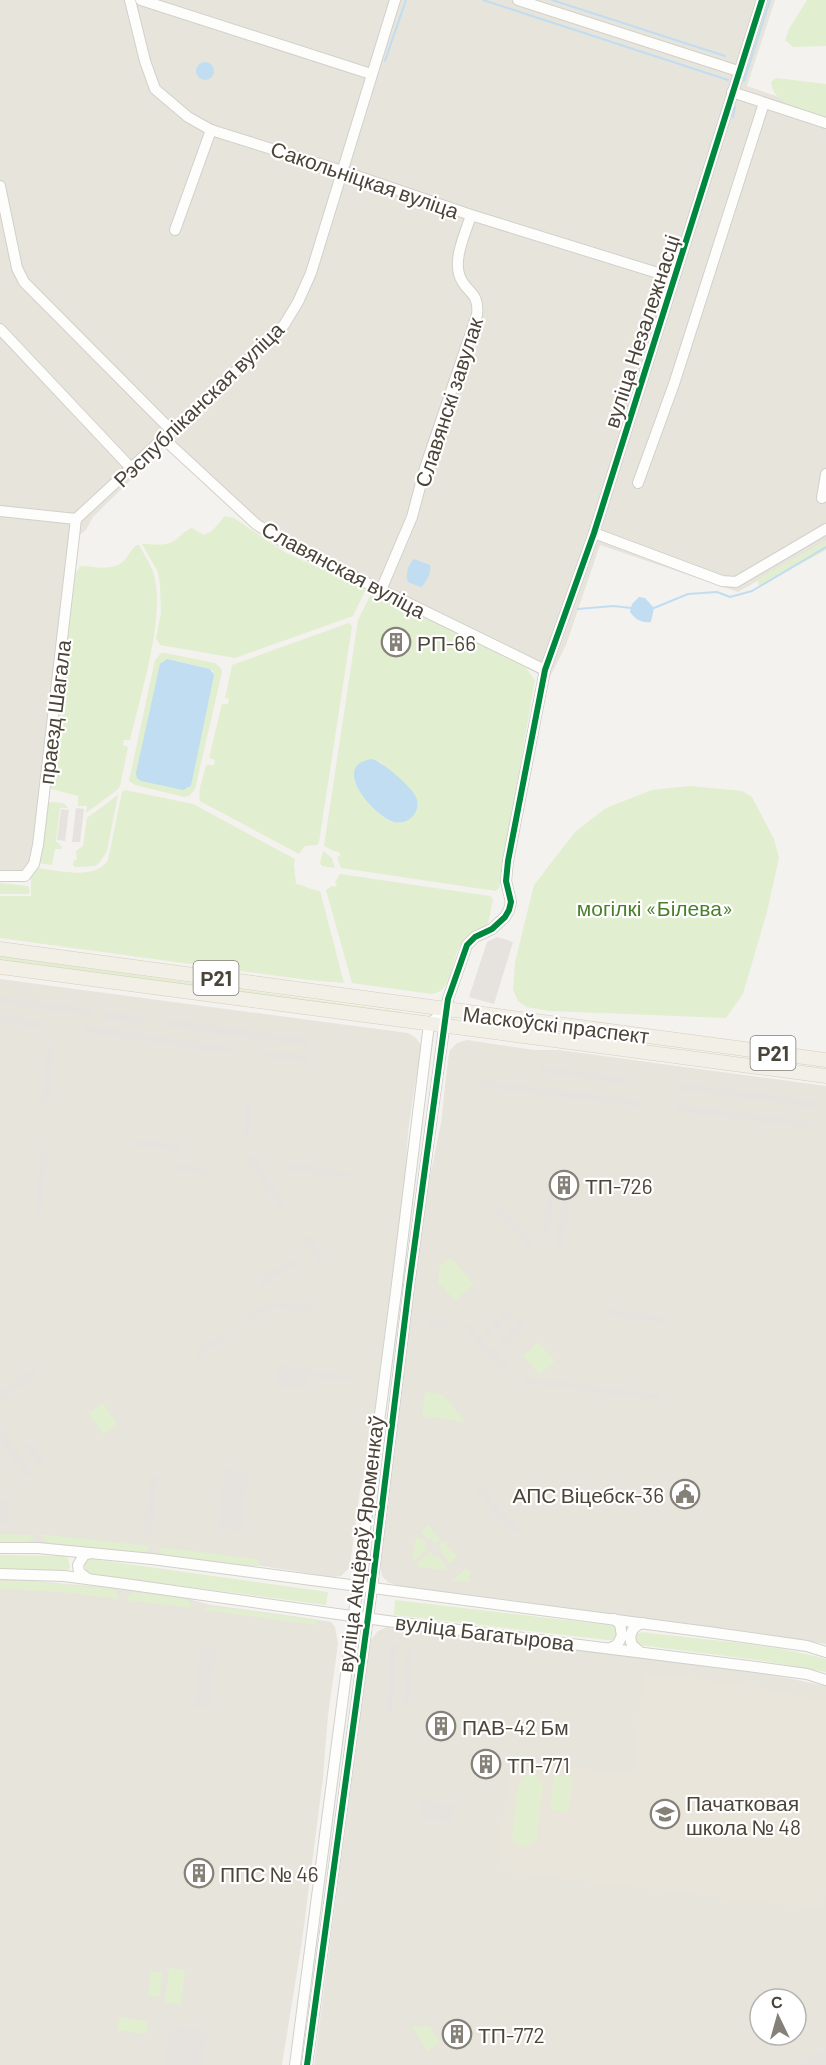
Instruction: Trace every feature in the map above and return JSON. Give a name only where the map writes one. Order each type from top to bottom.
[{"type":"main road","name":"Маскоўскі праспект","points":[[0,949],[826,1060]]},
{"type":"main road","name":"Маскоўскі праспект","points":[[0,967],[826,1076]]},
{"type":"main road","points":[[809,1074],[814,1072],[817,1066],[811,1058]]},
{"type":"street","name":"Сакольніцкая вуліца","points":[[130,0],[145,62],[155,89],[188,117],[211,130],[674,278]]},
{"type":"street","points":[[141,0],[371,74]]},
{"type":"street","name":"Рэспубліканская вуліца","points":[[76,519],[284,325],[298,302],[311,273],[395,0]]},
{"type":"street","points":[[518,0],[738,71]]},
{"type":"street","name":"вуліца Незалежнасці","points":[[447,1010],[456,971],[467,945],[475,937],[492,929],[510,910],[511,902],[506,881],[508,861],[545,670],[594,533],[762,0]]},
{"type":"street","points":[[732,92],[826,123]]},
{"type":"street","points":[[638,483],[674,384],[764,103]]},
{"type":"street","points":[[175,230],[211,130]]},
{"type":"street","points":[[0,186],[16,268],[24,282],[172,431]]},
{"type":"street","name":"Славянскі завулак","points":[[381,590],[412,517],[477,315],[476,298],[462,281],[459,273],[459,259],[471,214]]},
{"type":"street","points":[[0,329],[131,468]]},
{"type":"street","name":"Славянская вуліца","points":[[164,439],[256,524],[303,552],[545,670]]},
{"type":"street","points":[[822,498],[826,474]]},
{"type":"street","points":[[0,511],[76,519]]},
{"type":"street","name":"праезд Шагала","points":[[0,876],[25,876],[34,864],[76,519]]},
{"type":"street","points":[[594,533],[722,581],[736,582],[826,529]]},
{"type":"street","points":[[429,1024],[447,1010]]},
{"type":"street","name":"вуліца Акцёраў Яроменкаў","points":[[307,2065],[447,1010]]},
{"type":"street","name":"вуліца Акцёраў Яроменкаў","points":[[295,2065],[429,1024]]},
{"type":"street","points":[[408,1191],[421,1194]]},
{"type":"street","points":[[397,1284],[409,1286]]},
{"type":"street","points":[[391,1325],[404,1327]]},
{"type":"street","points":[[383,1388],[396,1390]]},
{"type":"street","name":"вуліца Багатырова","points":[[0,1548],[65,1550],[372,1588],[644,1623],[807,1646],[826,1652]]},
{"type":"street","points":[[64,1576],[72,1571],[75,1565],[74,1558],[65,1550]]},
{"type":"street","points":[[88,1579],[79,1572],[78,1565],[84,1555],[91,1553]]},
{"type":"street","name":"вуліца Багатырова","points":[[0,1574],[88,1579],[352,1616],[795,1672],[826,1680]]},
{"type":"street","points":[[610,1648],[619,1642],[622,1635],[620,1624],[614,1619]]},
{"type":"street","points":[[640,1652],[632,1646],[630,1635],[634,1628],[644,1623]]},
{"type":"street","points":[[338,1731],[352,1733]]},
{"type":"street","points":[[333,1765],[347,1767]]},
{"type":"street","points":[[320,1869],[333,1871]]},
{"type":"street","points":[[315,1906],[328,1907]]},
{"type":"street","points":[[303,1999],[316,2001]]},
{"type":"shaded area","points":[[0,0],[775,0],[747,86],[826,113],[826,541],[738,592],[600,545],[566,645],[549,679],[403,609],[377,593],[296,556],[254,529],[164,447],[93,517],[86,530],[68,543],[35,841],[29,862],[20,872],[0,872]]},
{"type":"shaded area","points":[[76,808],[84,809],[80,842],[72,842]]},
{"type":"shaded area","points":[[61,809],[69,810],[65,841],[57,840]]},
{"type":"shaded area","points":[[497,937],[513,942],[494,1004],[469,997],[487,942]]},
{"type":"shaded area","points":[[0,979],[408,1033],[421,1045],[422,1054],[408,1132],[405,1180],[367,1467],[360,1490],[350,1567],[341,1576],[332,1577],[262,1566],[231,1565],[48,1543],[0,1544]]},
{"type":"shaded area","points":[[0,997],[91,1009],[91,1016],[0,1004]]},
{"type":"shaded area","points":[[103,1011],[146,1017],[145,1025],[102,1019]]},
{"type":"shaded area","points":[[0,1015],[42,1021],[41,1028],[0,1023]]},
{"type":"shaded area","points":[[166,1019],[309,1039],[308,1046],[165,1027]]},
{"type":"shaded area","points":[[84,1025],[231,1047],[230,1054],[83,1032]]},
{"type":"shaded area","points":[[467,1040],[826,1086],[826,1644],[751,1632],[527,1606],[519,1601],[398,1586],[388,1582],[382,1576],[380,1565],[390,1493],[389,1469],[428,1186],[441,1123],[448,1059],[450,1050],[457,1043]]},
{"type":"shaded area","points":[[48,1048],[55,1049],[48,1105],[40,1104]]},
{"type":"shaded area","points":[[266,1050],[307,1056],[306,1063],[265,1057]]},
{"type":"shaded area","points":[[541,1066],[628,1077],[627,1084],[541,1073]]},
{"type":"shaded area","points":[[479,1080],[640,1100],[639,1107],[478,1087]]},
{"type":"shaded area","points":[[681,1083],[818,1101],[817,1108],[680,1090]]},
{"type":"shaded area","points":[[246,1102],[253,1103],[248,1137],[241,1136]]},
{"type":"shaded area","points":[[676,1104],[810,1121],[809,1128],[675,1111]]},
{"type":"shaded area","points":[[134,1139],[181,1145],[180,1152],[133,1146]]},
{"type":"shaded area","points":[[42,1146],[49,1147],[41,1214],[34,1213]]},
{"type":"shaded area","points":[[252,1155],[287,1207],[281,1212],[246,1159]]},
{"type":"shaded area","points":[[286,1162],[350,1172],[349,1179],[285,1170]]},
{"type":"shaded area","points":[[173,1164],[207,1168],[206,1175],[172,1171]]},
{"type":"shaded area","points":[[548,1192],[555,1192],[549,1235],[542,1234]]},
{"type":"shaded area","points":[[563,1196],[570,1197],[564,1246],[556,1245]]},
{"type":"shaded area","points":[[497,1202],[533,1242],[528,1247],[492,1207]]},
{"type":"shaded area","points":[[309,1236],[324,1259],[318,1263],[303,1240]]},
{"type":"shaded area","points":[[290,1258],[295,1264],[261,1287],[257,1281]]},
{"type":"shaded area","points":[[271,1302],[311,1305],[310,1312],[273,1309],[263,1312],[245,1327],[241,1321],[261,1305]]},
{"type":"shaded area","points":[[508,1309],[513,1314],[488,1336],[483,1331]]},
{"type":"shaded area","points":[[609,1309],[666,1316],[665,1323],[608,1316]]},
{"type":"shaded area","points":[[428,1319],[449,1321],[448,1328],[427,1326]]},
{"type":"shaded area","points":[[522,1320],[526,1326],[501,1348],[497,1342]]},
{"type":"shaded area","points":[[469,1324],[509,1368],[504,1373],[464,1328]]},
{"type":"shaded area","points":[[224,1332],[228,1338],[199,1357],[195,1351]]},
{"type":"shaded area","points":[[279,1365],[352,1376],[351,1382],[307,1376],[305,1389],[276,1385]]},
{"type":"shaded area","points":[[34,1369],[38,1375],[0,1401],[0,1392]]},
{"type":"shaded area","points":[[524,1377],[659,1394],[658,1400],[523,1383]]},
{"type":"shaded area","points":[[0,1427],[32,1473],[26,1477],[0,1440]]},
{"type":"shaded area","points":[[30,1441],[46,1464],[40,1468],[24,1446]]},
{"type":"shaded area","points":[[225,1469],[248,1472],[241,1531],[217,1528]]},
{"type":"shaded area","points":[[150,1475],[159,1476],[152,1536],[143,1535]]},
{"type":"shaded area","points":[[481,1487],[520,1530],[514,1535],[476,1492]]},
{"type":"shaded area","points":[[9,1499],[9,1522],[0,1523],[0,1500]]},
{"type":"shaded area","points":[[0,1580],[102,1587],[185,1598],[211,1605],[331,1622],[335,1627],[338,1644],[328,1715],[323,1778],[302,1941],[282,2065],[0,2065]]},
{"type":"shaded area","points":[[387,1627],[758,1672],[826,1686],[826,2065],[314,2065],[370,1641],[378,1631]]},
{"type":"shaded area","points":[[389,1644],[399,1645],[392,1713],[385,1713],[390,1662],[387,1661]]},
{"type":"shaded area","points":[[201,1646],[217,1648],[209,1709],[193,1707]]},
{"type":"shaded area","points":[[407,1650],[414,1650],[409,1704],[402,1704]]},
{"type":"shaded area","name":"Пачатковая школа № 48","points":[[644,1673],[762,1688],[826,1702],[826,1886],[823,1909],[509,1872],[500,1863],[498,1853],[511,1760],[633,1774]]},
{"type":"shaded area","points":[[422,1801],[455,1804],[453,1823],[420,1819]]},
{"type":"shaded area","points":[[170,2025],[208,2031],[203,2065],[164,2065]]},
{"type":"shaded area","points":[[826,2047],[826,2065],[800,2065]]},
{"type":"green space","points":[[807,0],[826,0],[826,46],[793,47],[785,40]]},
{"type":"green space","points":[[776,78],[826,84],[826,119],[784,102],[773,90],[771,82]]},
{"type":"green space","points":[[225,516],[234,518],[286,553],[366,589],[353,616],[235,658],[160,645],[156,638],[161,613],[158,572],[142,544],[169,543],[192,528],[204,535],[212,531]]},
{"type":"green space","points":[[826,541],[826,550],[759,587],[758,579]]},
{"type":"green space","points":[[136,545],[139,545],[148,561],[155,579],[156,616],[150,659],[130,740],[124,740],[123,745],[128,747],[120,786],[86,813],[87,806],[78,806],[78,796],[51,789],[49,784],[76,573],[80,566],[103,568],[119,564]]},
{"type":"green space","points":[[372,592],[525,667],[535,680],[499,888],[496,891],[341,868],[337,857],[340,856],[339,852],[324,846],[358,620]],"holes":[[[379,761],[415,795],[416,809],[411,818],[400,823],[392,822],[378,812],[356,784]]]},
{"type":"green space","points":[[349,623],[352,626],[319,842],[317,845],[305,846],[299,854],[200,801],[200,788],[206,765],[214,765],[215,760],[209,758],[222,704],[228,704],[229,699],[225,698],[232,665]]},
{"type":"green space","points":[[161,653],[165,653],[215,663],[222,672],[195,789],[189,796],[184,797],[135,785],[129,781],[155,660]],"holes":[[[167,659],[213,671],[191,786],[187,789]]]},
{"type":"green space","name":"могілкі «Білева»","points":[[690,786],[742,791],[752,797],[774,839],[779,858],[767,912],[743,994],[726,1018],[549,1011],[526,1007],[518,1001],[513,990],[515,962],[534,885],[575,832],[606,808],[652,790]]},
{"type":"green space","points":[[125,790],[193,804],[295,859],[296,884],[320,891],[344,983],[0,938],[0,896],[31,896],[31,876],[37,868],[85,872],[102,866],[108,860],[122,792]]},
{"type":"green space","points":[[118,795],[107,851],[95,866],[75,867],[73,865],[74,860],[77,860],[76,851],[83,846],[87,818]]},
{"type":"green space","points":[[51,802],[63,803],[68,808],[60,808],[56,841],[62,847],[55,849],[52,865],[38,863],[47,805]]},
{"type":"green space","points":[[323,851],[332,858],[335,868],[322,866],[320,863]]},
{"type":"green space","points":[[340,874],[490,896],[493,899],[488,924],[470,935],[461,944],[448,981],[439,992],[432,994],[352,983],[326,890],[332,886],[335,887]]},
{"type":"green space","points":[[0,883],[28,886],[30,892],[28,894],[0,894]]},
{"type":"green space","points":[[0,956],[402,1012],[402,1016],[0,962]]},
{"type":"green space","points":[[450,1257],[474,1284],[455,1301],[438,1282],[440,1266]]},
{"type":"green space","points":[[538,1342],[555,1361],[539,1375],[523,1356]]},
{"type":"green space","points":[[425,1392],[443,1395],[466,1422],[422,1416]]},
{"type":"green space","points":[[103,1403],[117,1424],[103,1434],[88,1413]]},
{"type":"green space","points":[[428,1525],[440,1539],[435,1543],[421,1531]]},
{"type":"green space","points":[[0,1534],[34,1535],[29,1542],[0,1542]]},
{"type":"green space","points":[[42,1535],[149,1546],[143,1554],[50,1543],[45,1541]]},
{"type":"green space","points":[[416,1538],[421,1538],[426,1543],[424,1545],[427,1549],[414,1561],[412,1559]]},
{"type":"green space","points":[[443,1541],[457,1557],[450,1563],[441,1553],[438,1545]]},
{"type":"green space","points":[[158,1547],[257,1559],[261,1565],[229,1565],[162,1556]]},
{"type":"green space","points":[[430,1552],[435,1557],[438,1556],[446,1565],[445,1570],[418,1567],[416,1564]]},
{"type":"green space","points":[[0,1555],[64,1556],[68,1558],[70,1567],[63,1571],[0,1570]]},
{"type":"green space","points":[[92,1559],[328,1592],[326,1605],[92,1574],[87,1572],[84,1565]]},
{"type":"green space","points":[[465,1569],[471,1572],[469,1582],[452,1581]]},
{"type":"green space","points":[[0,1581],[28,1581],[112,1589],[116,1591],[119,1599],[61,1592],[0,1589]]},
{"type":"green space","points":[[133,1592],[187,1599],[191,1608],[125,1600]]},
{"type":"green space","points":[[395,1600],[616,1626],[619,1630],[615,1640],[607,1640],[394,1615]]},
{"type":"green space","points":[[209,1606],[317,1620],[316,1625],[203,1610]]},
{"type":"green space","points":[[642,1632],[804,1654],[826,1659],[826,1672],[757,1660],[639,1645],[635,1642],[636,1634]]},
{"type":"green space","points":[[532,1775],[539,1778],[543,1785],[537,1837],[533,1844],[523,1848],[512,1838],[518,1785],[525,1776]]},
{"type":"green space","points":[[554,1775],[573,1777],[569,1812],[550,1810]]},
{"type":"green space","points":[[169,1968],[185,1970],[181,2004],[165,2003]]},
{"type":"green space","points":[[151,1971],[162,1973],[160,1997],[148,1996]]},
{"type":"green space","points":[[119,2017],[148,2021],[146,2034],[117,2030]]},
{"type":"green space","points":[[411,2026],[430,2027],[440,2042],[428,2051]]},
{"type":"water","points":[[205,62],[211,65],[214,71],[211,77],[205,80],[199,77],[196,71],[199,65]]},
{"type":"water","points":[[414,559],[430,565],[428,577],[421,587],[408,582],[407,579],[409,567]]},
{"type":"water","points":[[639,597],[645,598],[654,608],[651,622],[639,620],[630,612],[632,604]]},
{"type":"water","points":[[167,659],[210,669],[214,675],[191,786],[183,790],[141,781],[137,778],[136,773],[160,664]]},
{"type":"water","points":[[372,759],[395,774],[415,795],[416,812],[408,820],[397,823],[383,816],[374,809],[359,789],[355,779],[355,770],[360,763]]},
{"type":"waterway","points":[[385,61],[406,0]]},
{"type":"waterway","points":[[483,0],[728,80]]},
{"type":"waterway","points":[[552,0],[725,56]]},
{"type":"waterway","points":[[744,81],[770,0]]},
{"type":"waterway","points":[[733,117],[735,107]]},
{"type":"waterway","points":[[654,608],[688,594],[717,592],[730,597],[752,591],[826,547]]},
{"type":"waterway","points":[[578,609],[613,606],[631,608]]},
{"type":"cycle path","points":[[307,2065],[372,1588],[409,1286],[448,999],[467,945],[475,937],[492,929],[509,910],[511,902],[506,881],[508,861],[545,670],[594,533],[762,0]]},
{"type":"place","name":"РП-66","points":[[396,642]]},
{"type":"place","name":"ТП-726","points":[[564,1185]]},
{"type":"place","name":"АПС Віцебск-36","points":[[685,1494]]},
{"type":"place","name":"ПАВ-42 Бм","points":[[441,1726]]},
{"type":"place","name":"ТП-771","points":[[486,1764]]},
{"type":"place","name":"Пачатковая школа № 48","points":[[665,1814]]},
{"type":"place","name":"ППС № 46","points":[[199,1873]]},
{"type":"place","name":"ТП-772","points":[[457,2034]]}]
